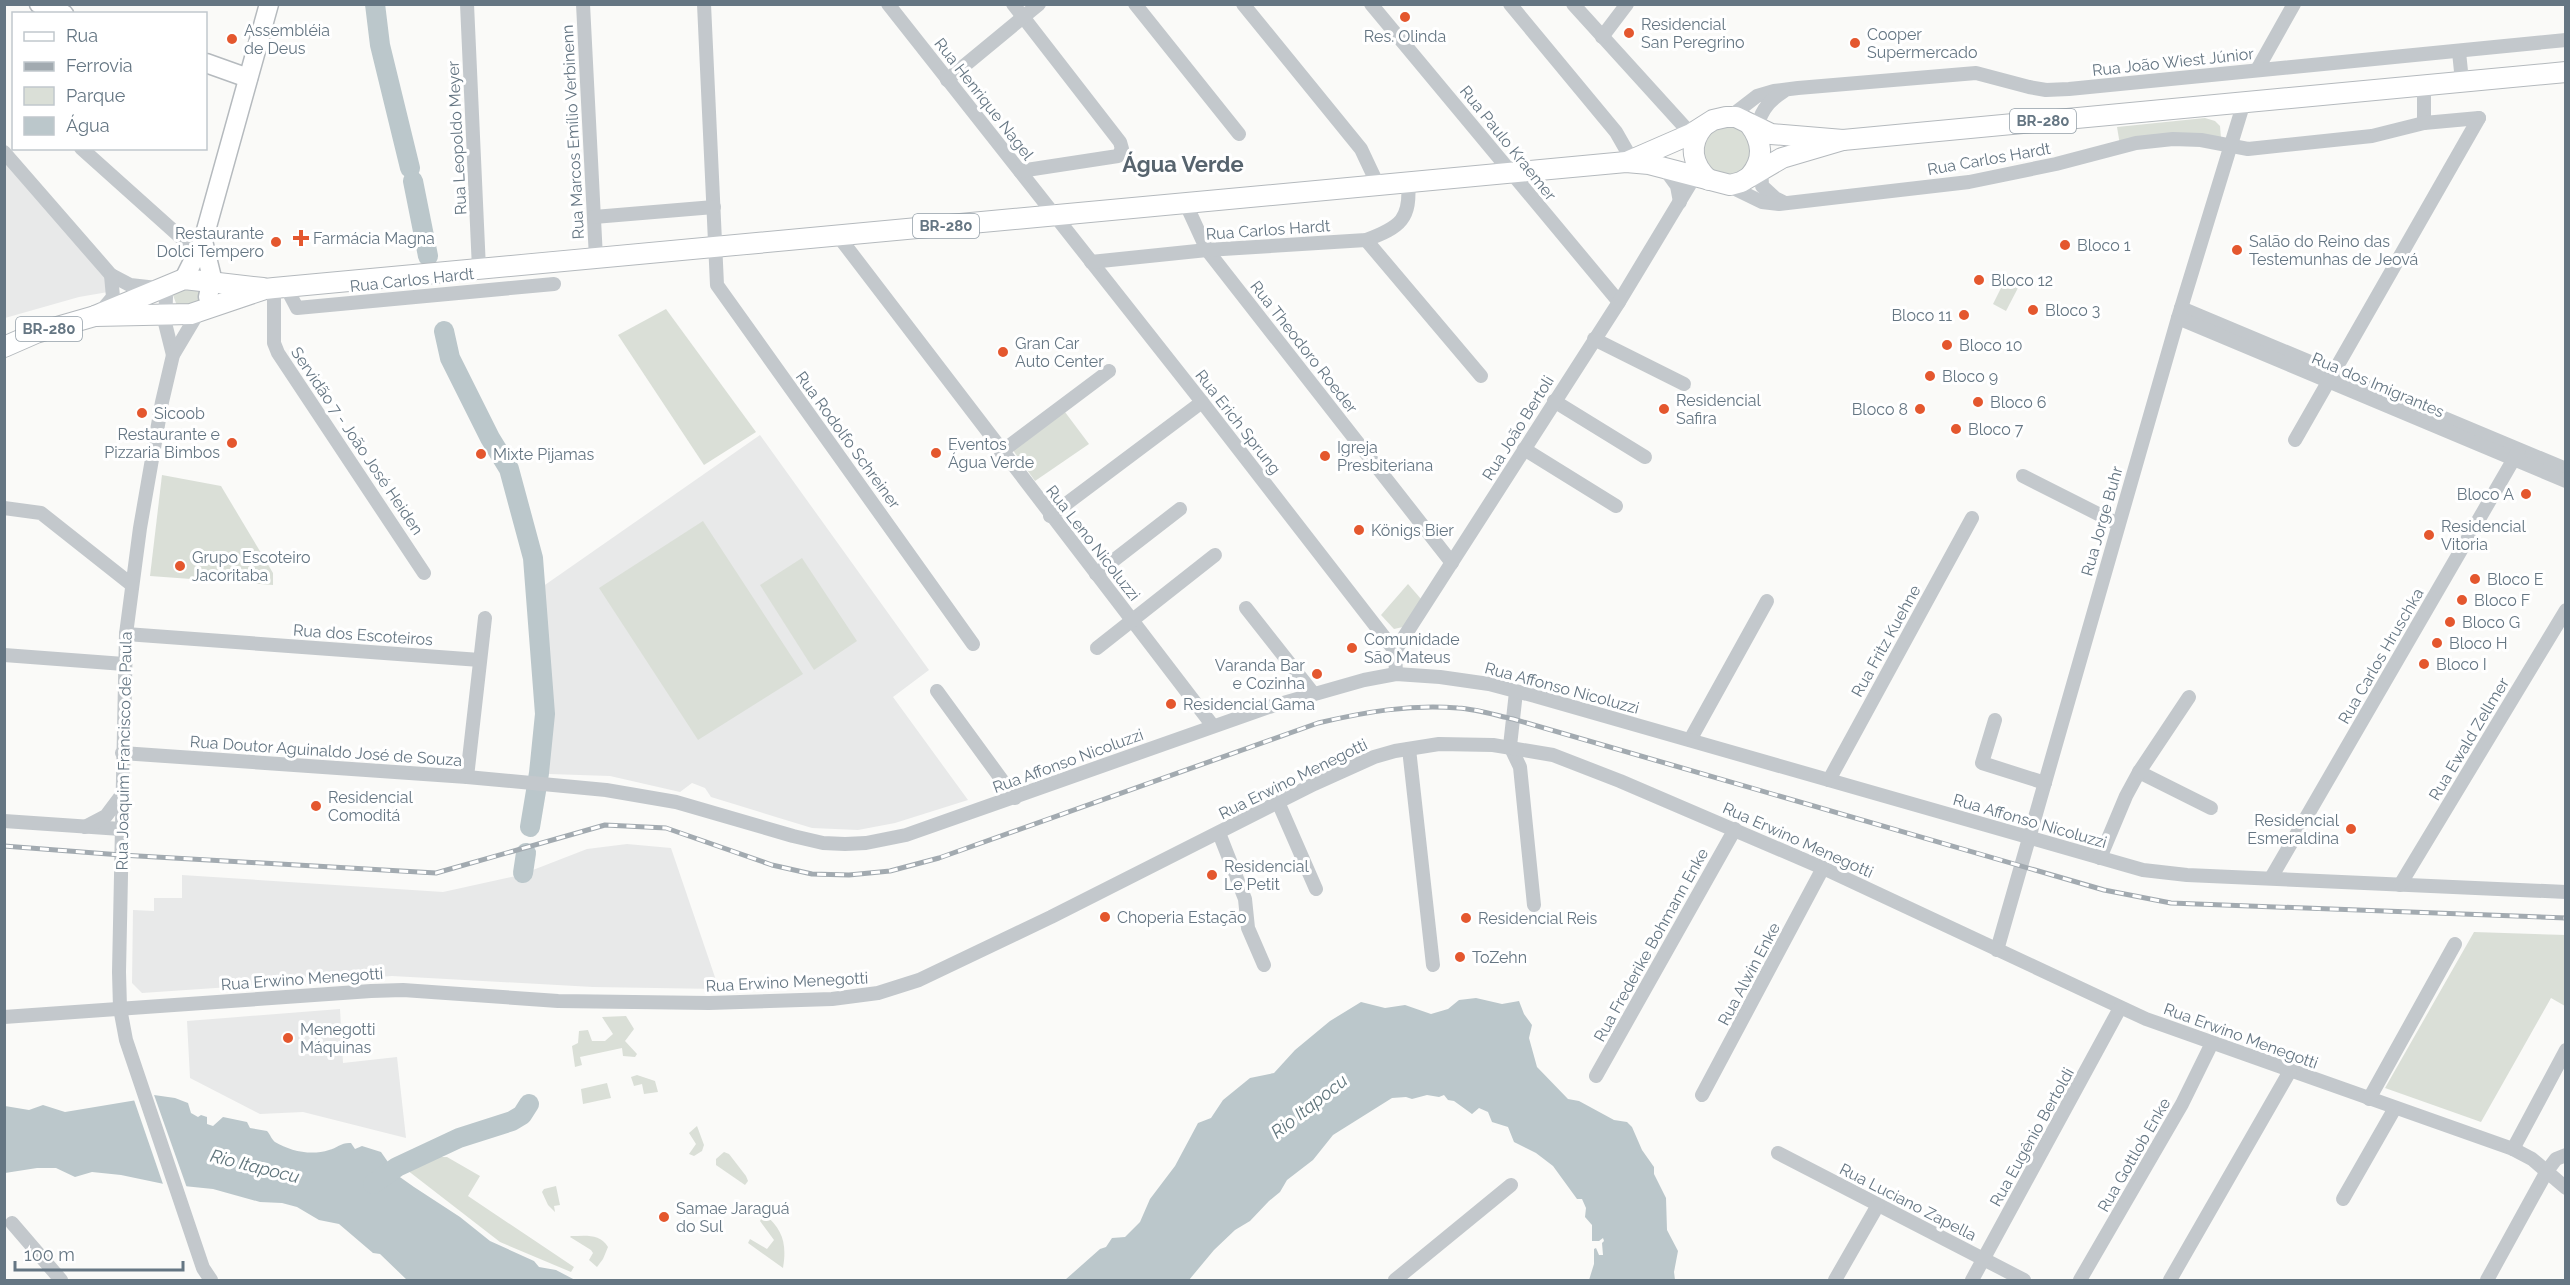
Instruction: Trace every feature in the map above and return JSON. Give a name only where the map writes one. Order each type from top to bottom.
[{"type":"highway","name":"BR-280","points":[[4,347],[36,333],[95,315],[184,299],[275,288],[839,237],[1054,214],[1629,161],[1660,159],[1708,177],[1738,183],[1756,148],[1791,137],[1842,140],[2565,72]]},
{"type":"highway","name":"BR-280","points":[[1731,116],[1756,148],[1782,158],[1842,140]]},
{"type":"highway","points":[[1660,159],[1696,135],[1713,120],[1731,116]]},
{"type":"highway","points":[[1696,135],[1693,154],[1708,177]]},
{"type":"highway","name":"BR-280","points":[[95,315],[127,317],[184,299],[275,288]]},
{"type":"main road","points":[[39,4],[59,12]]},
{"type":"main road","name":"Rua Joaquim Francisco de Paula","points":[[184,299],[269,4]]},
{"type":"main road","points":[[207,63],[248,78]]},
{"type":"main road","name":"Rua Joaquim Francisco de Paula","points":[[184,299],[200,247]]},
{"type":"street","name":"Rua Leopoldo Meyer","points":[[467,4],[479,269]]},
{"type":"street","name":"Rua Marcos Emílio Verbinenn","points":[[583,4],[596,258]]},
{"type":"street","name":"Rua Rodolfo Schreiner","points":[[704,4],[717,285],[973,644]]},
{"type":"street","name":"Rua Henrique Nagel","points":[[888,4],[1054,214]]},
{"type":"street","points":[[1013,4],[1120,142],[1122,149],[1118,156],[1020,171]]},
{"type":"street","points":[[947,80],[1039,4]]},
{"type":"street","points":[[1135,4],[1239,134]]},
{"type":"street","points":[[1243,4],[1360,149],[1377,183]]},
{"type":"street","name":"Rua Paulo Kraemer","points":[[1371,4],[1619,302]]},
{"type":"street","points":[[1510,4],[1616,132],[1629,161]]},
{"type":"street","points":[[1573,4],[1671,112],[1696,135]]},
{"type":"street","points":[[1602,37],[1626,4]]},
{"type":"street","points":[[2258,70],[2294,4]]},
{"type":"street","name":"Rua João Wiest Júnior","points":[[1731,116],[1757,96],[1786,89],[1976,73],[2037,88],[2069,89],[2565,40]]},
{"type":"street","points":[[2459,52],[2462,81]]},
{"type":"street","points":[[2424,85],[2424,123]]},
{"type":"street","points":[[1786,89],[1765,106],[1756,148],[1762,186],[1775,198],[1787,204]]},
{"type":"street","name":"Rua Jorge Buhr","points":[[1997,950],[2118,524],[2244,102]]},
{"type":"street","points":[[1671,112],[1673,121],[1660,159],[1677,186],[1680,202]]},
{"type":"street","name":"Rua Carlos Hardt","points":[[1708,177],[1762,202],[1787,204],[1969,182],[2056,164],[2136,143],[2173,139],[2213,141],[2229,147],[2248,149],[2372,136],[2424,123],[2479,118],[2330,377]]},
{"type":"street","points":[[83,150],[200,247]]},
{"type":"street","points":[[4,152],[111,275],[130,285],[184,299]]},
{"type":"street","name":"Rua João Bertoli","points":[[1395,651],[1619,302],[1680,202],[1708,177]]},
{"type":"street","name":"Rua Carlos Hardt","points":[[1091,262],[1207,250],[1366,240],[1383,234],[1408,213],[1410,202],[1408,182]]},
{"type":"street","name":"Rua Theodoro Roeder","points":[[1185,202],[1207,250],[1452,563]]},
{"type":"street","points":[[594,216],[714,207]]},
{"type":"street","name":"Rua Erich Sprung","points":[[1054,214],[1395,651]]},
{"type":"street","name":"Rua Leno Nicoluzzi","points":[[839,237],[1001,452],[1213,726]]},
{"type":"street","points":[[1366,240],[1481,376]]},
{"type":"street","points":[[95,315],[106,307],[113,297],[111,275]]},
{"type":"street","name":"Rua Carlos Hardt","points":[[275,288],[297,308],[554,284]]},
{"type":"street","name":"Servidão 7 - João José Heiden","points":[[275,288],[274,343],[281,360],[424,573]]},
{"type":"street","name":"Rua Joaquim Francisco de Paula","points":[[184,299],[162,402],[126,634],[119,972],[120,1008],[135,1072],[203,1268],[211,1281]]},
{"type":"street","name":"Rua Joaquim Francisco de Paula","points":[[173,355],[184,299]]},
{"type":"street","name":"Rua dos Imigrantes","points":[[2180,313],[2517,455],[2565,469]]},
{"type":"street","points":[[1596,337],[1686,381]]},
{"type":"street","points":[[1001,452],[1108,370]]},
{"type":"street","points":[[2295,440],[2330,377]]},
{"type":"street","points":[[1554,401],[1645,457]]},
{"type":"street","points":[[1050,516],[1202,402]]},
{"type":"street","points":[[1524,449],[1616,506]]},
{"type":"street","name":"Rua dos Imigrantes","points":[[2517,455],[2565,481]]},
{"type":"street","name":"Rua Carlos Hruschka","points":[[2271,878],[2517,455]]},
{"type":"street","points":[[2023,476],[2118,524]]},
{"type":"street","points":[[4,507],[41,513],[132,585]]},
{"type":"street","points":[[1096,574],[1180,509]]},
{"type":"street","name":"Rua Fritz Kuehne","points":[[1829,780],[1972,518]]},
{"type":"street","points":[[1097,648],[1215,555]]},
{"type":"street","points":[[1690,740],[1767,601]]},
{"type":"street","points":[[1246,608],[1313,693]]},
{"type":"street","name":"Rua Ewald Zellmer","points":[[2400,885],[2565,610]]},
{"type":"street","points":[[467,777],[485,618]]},
{"type":"street","name":"Rua dos Escoteiros","points":[[126,634],[480,660]]},
{"type":"street","points":[[1395,651],[1396,674]]},
{"type":"street","points":[[4,655],[124,664]]},
{"type":"street","name":"Rua Affonso Nicoluzzi","points":[[528,782],[657,798],[823,843],[866,843],[906,835],[1313,693],[1396,674],[1465,680],[1516,692],[2100,858],[2165,873],[2565,892]]},
{"type":"street","points":[[937,691],[1015,798]]},
{"type":"street","points":[[1516,692],[1510,746],[1520,767],[1534,905]]},
{"type":"street","points":[[2100,858],[2126,796],[2139,772],[2189,697]]},
{"type":"street","points":[[1995,720],[1982,763],[2045,783]]},
{"type":"street","name":"Rua Erwino Menegotti","points":[[4,1017],[403,990],[558,1001],[746,1003],[857,997],[897,988],[919,980],[1220,833],[1278,802],[1374,757],[1409,748],[1439,744],[1510,746],[1553,755],[1577,763],[1735,830],[1823,868],[2120,1008],[2290,1071],[2513,1149],[2532,1159],[2565,1188]]},
{"type":"street","points":[[1409,748],[1433,964]]},
{"type":"street","name":"Rua Doutor Aguinaldo José de Souza","points":[[122,753],[528,782]]},
{"type":"street","points":[[2139,772],[2211,808]]},
{"type":"street","points":[[85,827],[106,816],[121,796]]},
{"type":"street","points":[[1278,802],[1317,889]]},
{"type":"street","points":[[4,821],[121,829]]},
{"type":"street","name":"Rua Frederike Bohmann Enke","points":[[1596,1076],[1735,830]]},
{"type":"street","points":[[1220,833],[1245,899],[1248,928],[1264,965]]},
{"type":"street","name":"Rua Alwin Enke","points":[[1702,1095],[1823,868]]},
{"type":"street","points":[[2369,1099],[2455,944]]},
{"type":"street","name":"Rua Eugênio Bertoldi","points":[[1972,1281],[2120,1008]]},
{"type":"street","name":"Rua Gottlob Enke","points":[[2080,1281],[2182,1104],[2212,1043]]},
{"type":"street","points":[[2513,1149],[2565,1050]]},
{"type":"street","points":[[2170,1281],[2290,1071]]},
{"type":"street","points":[[2343,1199],[2395,1108]]},
{"type":"street","name":"Rua Luciano Zapella","points":[[1778,1153],[2024,1281]]},
{"type":"street","points":[[2487,1281],[2547,1171],[2556,1160],[2565,1155]]},
{"type":"street","points":[[1395,1281],[1511,1185]]},
{"type":"street","points":[[1834,1281],[1878,1205]]},
{"type":"street","points":[[12,1223],[61,1281]]},
{"type":"shaded area","points":[[4,155],[107,274],[108,292],[79,297],[5,318]]},
{"type":"shaded area","points":[[760,435],[929,670],[893,697],[968,800],[895,823],[858,830],[812,828],[711,797],[705,788],[692,783],[680,792],[610,776],[549,774],[549,679],[542,587]]},
{"type":"shaded area","name":"Menegotti Máquinas","points":[[627,844],[671,848],[719,989],[593,987],[392,976],[142,993],[132,983],[133,910],[154,911],[154,898],[182,898],[182,875],[443,892],[520,875],[587,849]]},
{"type":"shaded area","points":[[340,1009],[343,1063],[397,1057],[406,1138],[303,1112],[260,1114],[190,1078],[187,1021]]},
{"type":"green space","points":[[2205,118],[2215,121],[2220,126],[2221,138],[2120,145],[2117,127]]},
{"type":"green space","points":[[1722,126],[1732,126],[1745,133],[1752,146],[1752,156],[1745,169],[1732,176],[1722,176],[1713,172],[1706,165],[1702,156],[1702,146],[1706,137],[1713,130]]},
{"type":"green space","points":[[2006,278],[2019,286],[2006,311],[1993,304]]},
{"type":"green space","points":[[178,286],[200,290],[198,304],[177,306],[173,295]]},
{"type":"green space","points":[[666,309],[756,432],[704,465],[618,335]]},
{"type":"green space","points":[[1065,412],[1089,444],[1035,481],[1012,449]]},
{"type":"green space","points":[[162,475],[221,486],[273,573],[273,585],[150,576]]},
{"type":"green space","points":[[703,521],[803,674],[698,740],[599,588]]},
{"type":"green space","points":[[802,558],[857,641],[814,670],[760,585]]},
{"type":"green space","points":[[1408,584],[1421,599],[1403,627],[1394,629],[1381,615]]},
{"type":"green space","points":[[2474,932],[2566,935],[2565,1006],[2551,998],[2481,1122],[2385,1088]]},
{"type":"green space","points":[[626,1016],[634,1029],[625,1041],[637,1054],[635,1057],[623,1056],[622,1048],[580,1057],[582,1065],[575,1067],[572,1046],[578,1043],[579,1031],[588,1030],[592,1041],[605,1041],[613,1034],[602,1017]]},
{"type":"green space","points":[[637,1075],[655,1081],[658,1092],[644,1094],[642,1084],[634,1086],[631,1077]]},
{"type":"green space","points":[[607,1083],[611,1098],[583,1104],[581,1089]]},
{"type":"green space","points":[[697,1126],[704,1145],[702,1151],[694,1156],[689,1154],[696,1144],[689,1133]]},
{"type":"green space","points":[[724,1152],[729,1154],[746,1176],[748,1181],[745,1185],[716,1165],[716,1159]]},
{"type":"green space","points":[[447,1157],[480,1176],[468,1196],[574,1267],[571,1272],[500,1242],[407,1170],[415,1161]]},
{"type":"green space","points":[[556,1186],[560,1205],[554,1206],[555,1212],[548,1205],[542,1192],[544,1189]]},
{"type":"green space","points":[[764,1214],[776,1225],[782,1238],[783,1268],[748,1243],[750,1239],[767,1249],[774,1240],[760,1221]]},
{"type":"green space","points":[[571,1236],[592,1236],[605,1243],[608,1247],[597,1267],[589,1260],[593,1253],[591,1250]]},
{"type":"water","name":"Rio Itapocu","points":[[1476,998],[1502,1004],[1519,1001],[1532,1025],[1529,1038],[1537,1067],[1568,1099],[1579,1101],[1614,1120],[1627,1122],[1632,1127],[1642,1150],[1654,1167],[1654,1174],[1666,1198],[1667,1230],[1678,1251],[1674,1272],[1675,1280],[1589,1280],[1594,1264],[1594,1249],[1596,1248],[1599,1255],[1603,1255],[1602,1243],[1604,1241],[1603,1238],[1599,1241],[1592,1241],[1592,1225],[1585,1217],[1586,1208],[1582,1199],[1577,1199],[1553,1166],[1536,1153],[1514,1142],[1508,1127],[1492,1122],[1488,1112],[1479,1108],[1472,1114],[1454,1101],[1448,1100],[1444,1095],[1439,1097],[1427,1095],[1412,1099],[1392,1098],[1333,1135],[1313,1160],[1287,1180],[1280,1192],[1250,1221],[1235,1230],[1214,1250],[1189,1280],[1065,1280],[1100,1249],[1106,1247],[1112,1238],[1125,1237],[1140,1222],[1150,1199],[1175,1166],[1198,1123],[1211,1118],[1223,1100],[1250,1078],[1274,1073],[1295,1050],[1330,1021],[1361,1002],[1385,1008],[1405,1005],[1431,1014],[1448,1009],[1459,1000]]},
{"type":"water","name":"Rio Itapocu","points":[[154,1095],[175,1098],[188,1103],[191,1113],[198,1117],[201,1115],[207,1117],[207,1124],[213,1126],[223,1117],[247,1122],[250,1128],[267,1131],[275,1142],[294,1150],[322,1152],[351,1143],[355,1149],[362,1146],[381,1152],[397,1175],[460,1217],[490,1241],[534,1261],[539,1267],[556,1270],[575,1280],[407,1280],[380,1254],[373,1253],[339,1224],[319,1220],[297,1207],[282,1203],[260,1202],[213,1189],[164,1184],[121,1175],[92,1172],[75,1177],[56,1168],[37,1168],[5,1173],[5,1106],[29,1110],[43,1105],[65,1112]]},
{"type":"pier","points":[[153,1092],[187,1188],[164,1187],[133,1097]]},
{"type":"waterway","points":[[375,4],[380,45],[410,168]]},
{"type":"waterway","points":[[413,181],[428,256]]},
{"type":"waterway","points":[[444,331],[450,358],[490,438],[509,469],[533,558],[545,714],[539,773],[530,827]]},
{"type":"waterway","points":[[523,873],[526,853]]},
{"type":"waterway","points":[[373,1184],[397,1167],[459,1138],[512,1121],[522,1115],[529,1104]]},
{"type":"railway","points":[[4,846],[436,873],[605,825],[666,828],[772,865],[812,874],[849,875],[890,871],[939,858],[1318,723],[1388,710],[1440,707],[1472,710],[1513,719],[2104,890],[2171,903],[2566,918]]},
{"type":"place","name":"Res. Olinda","points":[[1405,17]]},
{"type":"place","name":"Residencial San Peregrino","points":[[1629,33]]},
{"type":"place","name":"Assembléia de Deus","points":[[232,39]]},
{"type":"place","name":"Cooper Supermercado","points":[[1855,43]]},
{"type":"place","name":"Farmácia Magna","points":[[301,238]]},
{"type":"place","name":"Restaurante Dolci Tempero","points":[[276,242]]},
{"type":"place","name":"Bloco 1","points":[[2065,245]]},
{"type":"place","name":"Salão do Reino das Testemunhas de Jeová","points":[[2237,250]]},
{"type":"place","name":"Bloco 12","points":[[1979,280]]},
{"type":"place","name":"Bloco 3","points":[[2033,310]]},
{"type":"place","name":"Bloco 11","points":[[1964,315]]},
{"type":"place","name":"Bloco 10","points":[[1947,345]]},
{"type":"place","name":"Gran Car Auto Center","points":[[1003,352]]},
{"type":"place","name":"Bloco 9","points":[[1930,376]]},
{"type":"place","name":"Bloco 6","points":[[1978,402]]},
{"type":"place","name":"Residencial Safira","points":[[1664,409]]},
{"type":"place","name":"Bloco 8","points":[[1920,409]]},
{"type":"place","name":"Sicoob","points":[[142,413]]},
{"type":"place","name":"Bloco 7","points":[[1956,429]]},
{"type":"place","name":"Restaurante e Pizzaria Bimbos","points":[[232,443]]},
{"type":"place","name":"Eventos Água Verde","points":[[936,453]]},
{"type":"place","name":"Mixte Pijamas","points":[[481,454]]},
{"type":"place","name":"Igreja Presbiteriana","points":[[1325,456]]},
{"type":"place","name":"Bloco A","points":[[2526,494]]},
{"type":"place","name":"Königs Bier","points":[[1359,530]]},
{"type":"place","name":"Residencial Vitoria","points":[[2429,535]]},
{"type":"place","name":"Grupo Escoteiro Jacoritaba","points":[[180,566]]},
{"type":"place","name":"Bloco E","points":[[2475,579]]},
{"type":"place","name":"Bloco F","points":[[2462,600]]},
{"type":"place","name":"Bloco G","points":[[2450,622]]},
{"type":"place","name":"Bloco H","points":[[2437,643]]},
{"type":"place","name":"Comunidade São Mateus","points":[[1352,648]]},
{"type":"place","name":"Bloco I","points":[[2424,664]]},
{"type":"place","name":"Varanda Bar e Cozinha","points":[[1317,674]]},
{"type":"place","name":"Residencial Gama","points":[[1171,704]]},
{"type":"place","name":"Residencial Comoditá","points":[[316,806]]},
{"type":"place","name":"Residencial Esmeraldina","points":[[2351,829]]},
{"type":"place","name":"Residencial Le Petit","points":[[1212,875]]},
{"type":"place","name":"Choperia Estação","points":[[1105,917]]},
{"type":"place","name":"Residencial Reis","points":[[1466,918]]},
{"type":"place","name":"ToZehn","points":[[1460,957]]},
{"type":"place","name":"Menegotti Máquinas","points":[[288,1038]]},
{"type":"place","name":"Samae Jaraguá do Sul","points":[[664,1217]]},
{"type":"district","name":"Água Verde","points":[[1183,164]]}]
